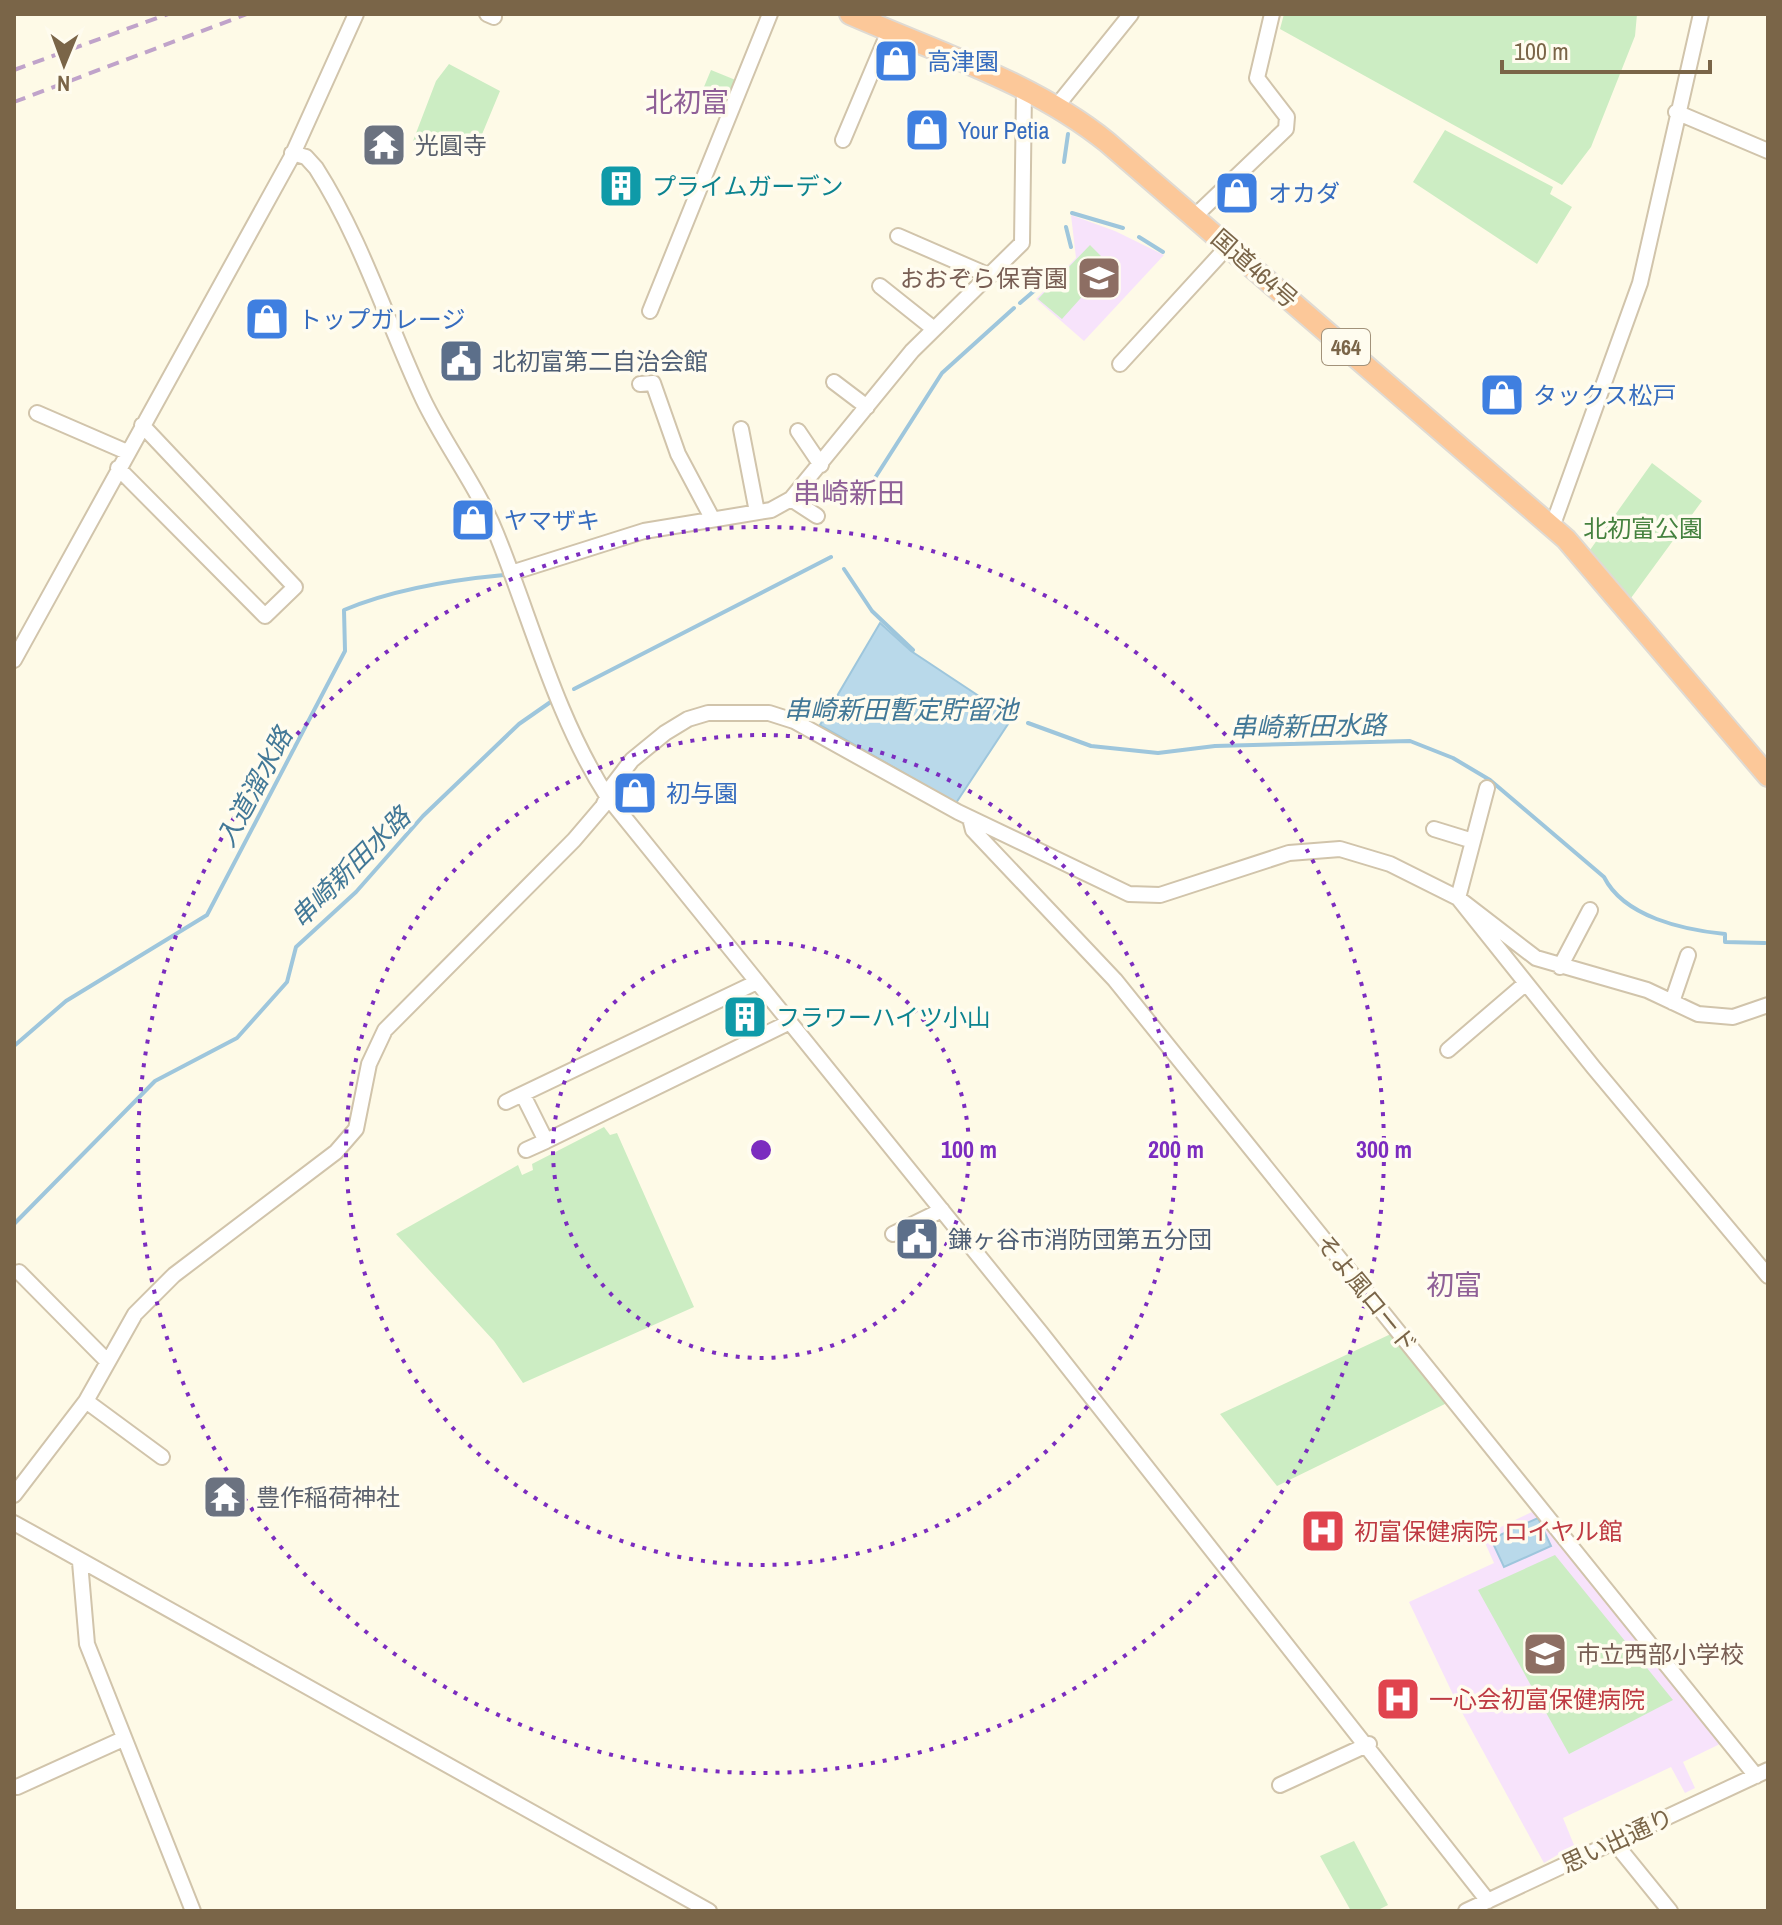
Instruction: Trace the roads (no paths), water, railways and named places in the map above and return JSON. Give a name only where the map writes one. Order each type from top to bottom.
[{"type":"highway","name":"国道464号","points":[[850,14],[1024,90],[1097,134],[1566,539],[1768,776]]},
{"type":"street","points":[[14,660],[292,153],[356,14]]},
{"type":"street","points":[[650,311],[770,14]]},
{"type":"street","points":[[1056,107],[1131,14]]},
{"type":"street","points":[[1195,216],[1286,129],[1287,117],[1257,78],[1272,14]]},
{"type":"street","points":[[1548,524],[1555,519],[1640,283],[1676,112],[1701,14]]},
{"type":"street","points":[[843,140],[889,31]]},
{"type":"street","points":[[511,573],[644,531],[757,512],[791,499],[934,329],[1017,250],[1024,232],[1024,90]]},
{"type":"street","points":[[1676,112],[1768,151]]},
{"type":"street","points":[[292,153],[306,157],[316,168],[334,195],[363,253],[419,390],[450,452],[487,514],[576,735],[607,796],[1369,1744],[1488,1901]]},
{"type":"street","points":[[898,236],[990,276]]},
{"type":"street","points":[[1120,364],[1229,245]]},
{"type":"street","points":[[880,286],[934,329]]},
{"type":"street","points":[[834,382],[867,407]]},
{"type":"street","points":[[640,384],[653,383],[678,454],[712,518]]},
{"type":"street","points":[[37,413],[127,452]]},
{"type":"street","points":[[118,468],[265,616],[295,587],[142,425]]},
{"type":"street","points":[[741,429],[757,512]]},
{"type":"street","points":[[798,431],[821,465]]},
{"type":"street","points":[[791,499],[817,516]]},
{"type":"street","points":[[14,1495],[86,1401],[106,1360],[135,1314],[174,1275],[336,1152],[356,1129],[369,1064],[385,1030],[574,840],[632,760],[688,719],[708,713],[754,711],[794,721],[970,818],[1129,894],[1160,895],[1261,861],[1323,849],[1340,849],[1390,864],[1458,898],[1536,958],[1560,967],[1647,990],[1698,1014],[1733,1017],[1768,1005]]},
{"type":"street","points":[[1458,898],[1487,788]]},
{"type":"street","name":"そよ風ロード","points":[[970,818],[973,830],[1115,980],[1762,1773]]},
{"type":"street","points":[[1434,829],[1473,841]]},
{"type":"street","points":[[1458,898],[1768,1276]]},
{"type":"street","points":[[1560,967],[1590,910]]},
{"type":"street","points":[[1672,1002],[1688,955]]},
{"type":"street","points":[[506,1102],[757,982]]},
{"type":"street","points":[[1448,1050],[1526,983]]},
{"type":"street","points":[[526,1150],[790,1022]]},
{"type":"street","points":[[523,1095],[546,1141]]},
{"type":"street","points":[[893,1234],[942,1210]]},
{"type":"street","points":[[19,1272],[106,1360]]},
{"type":"street","points":[[86,1401],[162,1457]]},
{"type":"street","points":[[14,1523],[709,1911]]},
{"type":"street","points":[[80,1562],[87,1644],[193,1911]]},
{"type":"street","points":[[17,1787],[123,1739]]},
{"type":"street","points":[[1280,1785],[1369,1744]]},
{"type":"street","name":"思い出通り","points":[[1466,1911],[1762,1773]]},
{"type":"street","points":[[1614,1842],[1670,1911]]},
{"type":"water","name":"串崎新田暫定貯留池","points":[[880,623],[911,651],[1012,718],[956,803],[820,725]]},
{"type":"water","points":[[1538,1518],[1551,1546],[1504,1567],[1491,1539]]},
{"type":"waterway","points":[[1064,162],[1068,134]]},
{"type":"waterway","points":[[1072,213],[1123,228]]},
{"type":"waterway","points":[[1066,227],[1071,247]]},
{"type":"waterway","points":[[1139,237],[1163,252]]},
{"type":"waterway","points":[[1020,303],[1041,285]]},
{"type":"waterway","points":[[866,492],[942,373],[1014,308]]},
{"type":"waterway","name":"串崎新田水路","points":[[574,689],[831,557]]},
{"type":"waterway","name":"串崎新田水路","points":[[844,569],[872,611],[913,650]]},
{"type":"waterway","name":"入道溜水路","points":[[14,1046],[66,1001],[207,915],[345,651],[344,610],[422,586],[504,575]]},
{"type":"waterway","name":"串崎新田水路","points":[[988,700],[998,707]]},
{"type":"waterway","name":"串崎新田水路","points":[[14,1224],[155,1081],[237,1038],[287,982],[296,947],[356,892],[423,816],[519,724],[552,701]]},
{"type":"waterway","name":"串崎新田水路","points":[[1028,723],[1091,746],[1158,753],[1215,746],[1410,741],[1453,758],[1490,780],[1604,877],[1613,891],[1640,912],[1674,925],[1725,934],[1725,942],[1765,943]]},
{"type":"railway","points":[[14,70],[168,14]]},
{"type":"railway","points":[[14,102],[247,14]]},
{"type":"place","name":"高津園","points":[[896,61]]},
{"type":"place","name":"Your Petia","points":[[927,130]]},
{"type":"place","name":"光圓寺","points":[[384,145]]},
{"type":"place","name":"プライムガーデン","points":[[621,186]]},
{"type":"place","name":"オカダ","points":[[1237,193]]},
{"type":"place","name":"おおぞら保育園","points":[[1099,278]]},
{"type":"place","name":"トップガレージ","points":[[267,319]]},
{"type":"place","name":"北初富第二自治会館","points":[[461,361]]},
{"type":"place","name":"タックス松戸","points":[[1502,395]]},
{"type":"place","name":"ヤマザキ","points":[[473,520]]},
{"type":"place","name":"初与園","points":[[635,793]]},
{"type":"place","name":"フラワーハイツ小山","points":[[745,1017]]},
{"type":"place","name":"鎌ヶ谷市消防団第五分団","points":[[917,1239]]},
{"type":"place","name":"豊作稲荷神社","points":[[225,1497]]},
{"type":"place","name":"初富保健病院 ロイヤル館","points":[[1323,1531]]},
{"type":"place","name":"市立西部小学校","points":[[1545,1654]]},
{"type":"place","name":"一心会初富保健病院","points":[[1398,1699]]},
{"type":"district","name":"北初富","points":[[687,102]]},
{"type":"district","name":"串崎新田","points":[[849,493]]},
{"type":"district","name":"初富","points":[[1454,1285]]},
{"type":"park label","name":"北初富公園","points":[[1643,528]]}]
